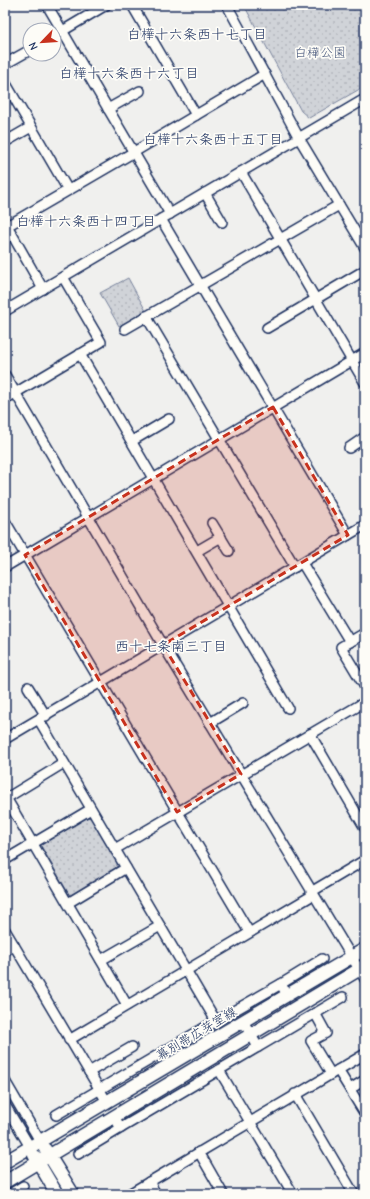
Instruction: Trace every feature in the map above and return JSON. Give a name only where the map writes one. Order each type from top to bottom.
[{"type":"main road","name":"幕別帯広芽室線","points":[[5,1162],[365,949]]},
{"type":"main road","points":[[5,1182],[251,1034],[363,972]]},
{"type":"main road","points":[[40,1141],[44,1158],[57,1194]]},
{"type":"main road","points":[[30,1147],[44,1158],[73,1194]]},
{"type":"street","points":[[47,5],[57,22]]},
{"type":"street","points":[[106,5],[62,31],[170,214]]},
{"type":"street","points":[[132,5],[196,115]]},
{"type":"street","points":[[227,5],[299,138],[365,248]]},
{"type":"street","points":[[5,64],[22,54]]},
{"type":"street","points":[[43,289],[6,224],[134,152],[265,74]]},
{"type":"street","points":[[5,82],[68,190]]},
{"type":"street","points":[[108,109],[140,91]]},
{"type":"street","points":[[5,311],[365,99]]},
{"type":"street","points":[[5,142],[31,127]]},
{"type":"street","points":[[241,172],[365,383]]},
{"type":"street","points":[[205,193],[222,222]]},
{"type":"street","points":[[125,329],[339,205]]},
{"type":"street","points":[[161,219],[348,535]]},
{"type":"street","points":[[267,328],[365,270]]},
{"type":"street","points":[[5,399],[101,342],[63,277]]},
{"type":"street","points":[[146,316],[219,439],[298,565],[350,642]]},
{"type":"street","points":[[5,567],[365,353]]},
{"type":"street","points":[[80,354],[288,708]]},
{"type":"street","points":[[5,375],[163,645],[312,893],[363,972]]},
{"type":"street","points":[[132,441],[169,419]]},
{"type":"street","points":[[349,448],[365,437]]},
{"type":"street","points":[[5,520],[249,932]]},
{"type":"street","points":[[212,522],[229,551]]},
{"type":"street","points":[[5,740],[365,525]]},
{"type":"street","points":[[197,551],[221,537]]},
{"type":"street","points":[[365,633],[341,647],[365,687]]},
{"type":"street","points":[[28,687],[64,763],[216,1021]]},
{"type":"street","points":[[115,849],[365,702]]},
{"type":"street","points":[[210,723],[243,703]]},
{"type":"street","points":[[310,734],[365,828]]},
{"type":"street","points":[[64,763],[5,798],[128,1005]]},
{"type":"street","points":[[5,860],[91,809]]},
{"type":"street","points":[[69,1040],[249,932],[365,860]]},
{"type":"street","points":[[68,903],[126,868]]},
{"type":"street","points":[[102,960],[160,926]]},
{"type":"street","points":[[5,930],[107,1102]]},
{"type":"street","points":[[5,951],[14,946]]},
{"type":"street","points":[[56,1116],[322,959]]},
{"type":"street","points":[[280,984],[287,995]]},
{"type":"street","points":[[78,1154],[343,997]]},
{"type":"street","points":[[315,1013],[326,1033],[311,1041],[334,1072],[350,1089],[365,1114]]},
{"type":"street","points":[[243,1021],[258,1047]]},
{"type":"street","points":[[89,1072],[132,1047]]},
{"type":"street","points":[[129,1194],[295,1094],[365,1054]]},
{"type":"street","points":[[144,1064],[159,1090]]},
{"type":"street","points":[[219,1070],[293,1194]]},
{"type":"street","points":[[5,1080],[40,1141]]},
{"type":"street","points":[[350,1089],[365,1080]]},
{"type":"street","points":[[295,1094],[354,1194]]},
{"type":"street","points":[[5,1105],[30,1147]]},
{"type":"street","points":[[114,1117],[121,1128]]},
{"type":"street","points":[[199,1152],[223,1194]]},
{"type":"street","points":[[149,1182],[156,1194]]},
{"type":"street","points":[[10,1194],[23,1186]]},
{"type":"highlighted area","points":[[273,407],[348,535],[163,645],[241,774],[177,812],[25,555]]},
{"type":"green space","name":"白樺公園","points":[[244,5],[365,5],[365,86],[309,118],[301,111]]},
{"type":"green space","points":[[128,278],[146,311],[119,326],[100,293]]},
{"type":"green space","points":[[87,817],[93,818],[118,859],[116,870],[70,896],[40,844]]},
{"type":"district","name":"白樺十六条西十七丁目","points":[[197,34]]},
{"type":"district","name":"白樺十六条西十六丁目","points":[[129,73]]},
{"type":"district","name":"白樺十六条西十五丁目","points":[[213,139]]},
{"type":"district","name":"白樺十六条西十四丁目","points":[[86,221]]},
{"type":"district","name":"西十七条南三丁目","points":[[171,646]]}]
